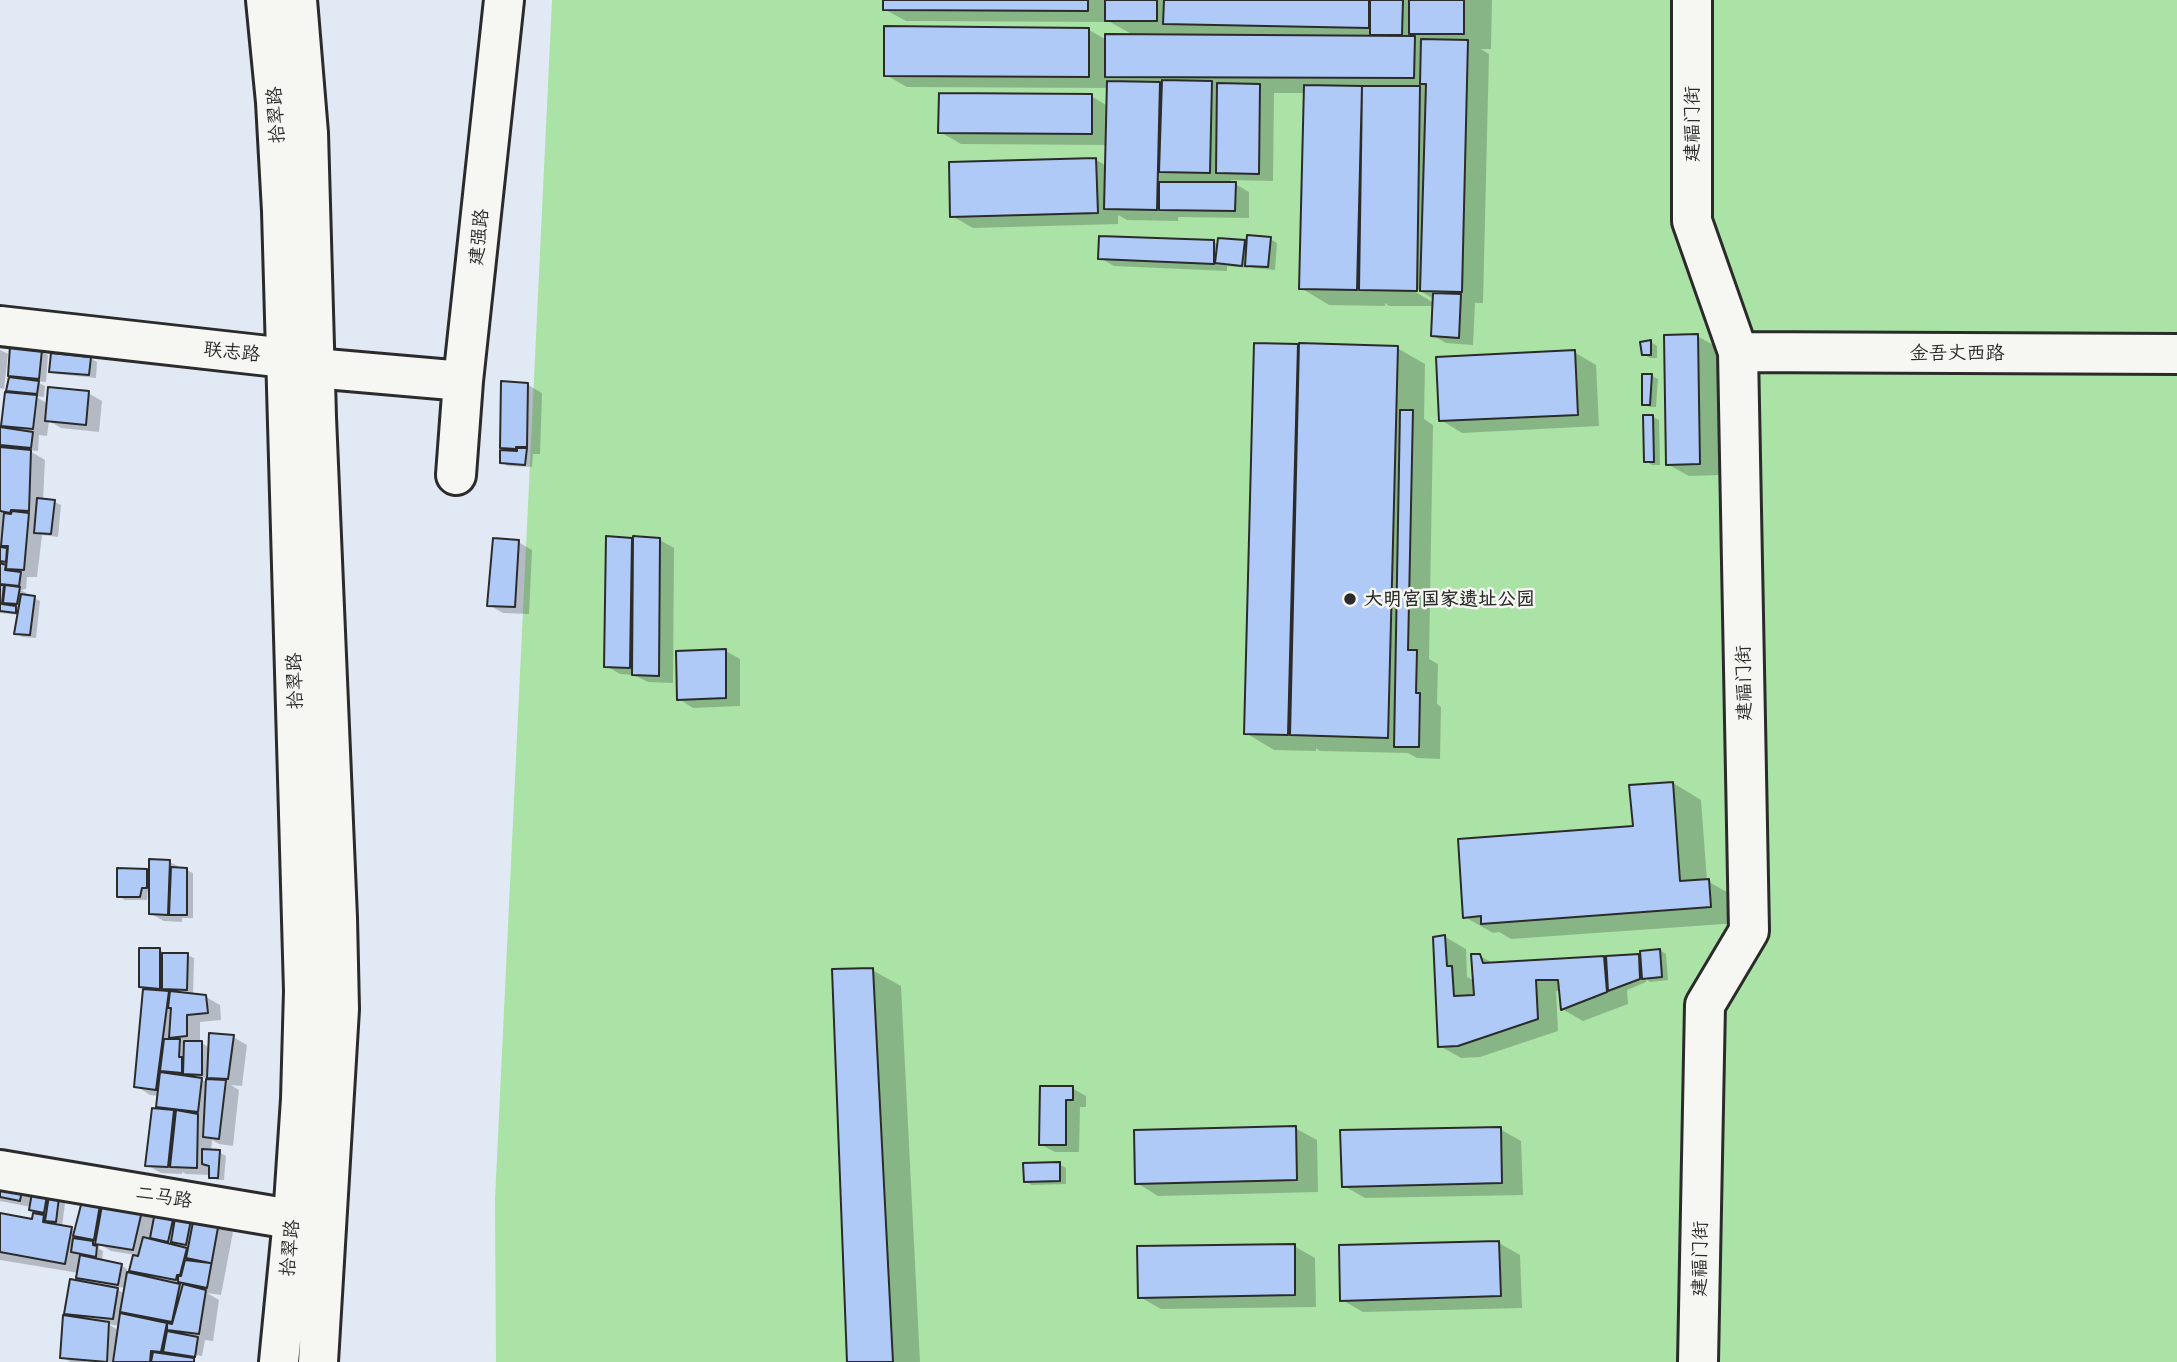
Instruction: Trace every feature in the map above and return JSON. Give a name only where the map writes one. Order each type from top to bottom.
[{"type":"street","name":"拾翠路","points":[[266,0],[276,102],[282,211],[300,363]]},
{"type":"street","name":"拾翠路","points":[[297,0],[308,133],[300,363],[304,991],[301,1099],[318,1362]]},
{"type":"street","name":"建强路","points":[[456,475],[463,381],[504,0]]},
{"type":"street","name":"建福门街","points":[[1692,0],[1692,221],[1738,352],[1749,931],[1705,1005],[1698,1362]]},
{"type":"street","name":"联志路","points":[[0,326],[463,381]]},
{"type":"street","name":"金吾丈西路","points":[[1738,352],[2177,354]]},
{"type":"street","name":"二马路","points":[[0,1170],[310,1222]]},
{"type":"street","name":"拾翠路","points":[[279,1362],[310,1222]]},
{"type":"green space","name":"大明宫国家遗址公园","points":[[552,0],[2177,0],[2177,1362],[496,1362],[495,1199]]},
{"type":"building","points":[[883,0],[1088,0],[1088,11],[883,10]]},
{"type":"building","points":[[1105,0],[1157,0],[1157,21],[1105,21]]},
{"type":"building","points":[[1164,0],[1369,0],[1369,28],[1163,24]]},
{"type":"building","points":[[1370,0],[1403,0],[1402,35],[1370,35]]},
{"type":"building","points":[[1409,0],[1464,0],[1464,34],[1409,34]]},
{"type":"building","points":[[884,26],[1089,28],[1089,77],[884,76]]},
{"type":"building","points":[[1105,34],[1415,36],[1414,78],[1105,77]]},
{"type":"building","points":[[1421,39],[1468,40],[1462,292],[1420,291],[1426,84],[1420,84]]},
{"type":"building","points":[[1162,80],[1212,81],[1210,173],[1159,172]]},
{"type":"building","points":[[1107,81],[1160,82],[1157,210],[1104,209]]},
{"type":"building","points":[[1217,83],[1260,84],[1259,174],[1216,173]]},
{"type":"building","points":[[1304,85],[1362,86],[1357,290],[1299,289]]},
{"type":"building","points":[[1362,86],[1420,86],[1417,291],[1359,290]]},
{"type":"building","points":[[939,93],[1092,94],[1092,134],[938,133]]},
{"type":"building","points":[[1096,158],[1098,213],[950,217],[949,162]]},
{"type":"building","points":[[1159,182],[1236,182],[1235,211],[1159,210]]},
{"type":"building","points":[[1247,235],[1271,237],[1268,267],[1245,266]]},
{"type":"building","points":[[1099,236],[1214,240],[1214,264],[1098,259]]},
{"type":"building","points":[[1218,238],[1245,240],[1242,266],[1215,263]]},
{"type":"building","points":[[1433,293],[1461,294],[1459,338],[1431,336]]},
{"type":"building","points":[[1698,334],[1700,464],[1666,465],[1664,335]]},
{"type":"building","points":[[1651,340],[1651,355],[1642,355],[1640,342]]},
{"type":"building","points":[[1254,343],[1298,344],[1288,735],[1244,734]]},
{"type":"building","points":[[1299,343],[1398,346],[1388,738],[1290,735]]},
{"type":"building","points":[[10,346],[42,350],[39,379],[8,376]]},
{"type":"building","points":[[1575,350],[1578,415],[1439,421],[1436,357]]},
{"type":"building","points":[[51,353],[91,357],[89,375],[49,372]]},
{"type":"building","points":[[1642,374],[1652,374],[1650,405],[1642,405]]},
{"type":"building","points":[[9,377],[39,381],[37,394],[6,391]]},
{"type":"building","points":[[501,381],[528,383],[527,447],[500,448]]},
{"type":"building","points":[[48,387],[89,391],[86,425],[45,421]]},
{"type":"building","points":[[5,392],[37,395],[33,429],[1,426]]},
{"type":"building","points":[[1400,410],[1413,410],[1408,650],[1417,650],[1416,693],[1420,693],[1419,747],[1394,747]]},
{"type":"building","points":[[1643,415],[1653,415],[1654,462],[1644,462]]},
{"type":"building","points":[[0,427],[33,432],[31,448],[0,445]]},
{"type":"building","points":[[0,447],[31,450],[29,511],[0,511]]},
{"type":"building","points":[[517,448],[527,448],[525,465],[500,463],[500,450],[517,451]]},
{"type":"building","points":[[37,498],[55,500],[51,534],[34,533]]},
{"type":"building","points":[[12,511],[29,513],[24,570],[6,569],[8,546],[1,546],[4,513],[11,514]]},
{"type":"building","points":[[606,536],[632,538],[630,668],[604,667]]},
{"type":"building","points":[[633,536],[660,538],[659,676],[632,675]]},
{"type":"building","points":[[493,538],[519,540],[515,607],[487,606]]},
{"type":"building","points":[[0,547],[7,548],[6,562],[0,561]]},
{"type":"building","points":[[0,563],[6,565],[5,570],[21,572],[19,586],[0,584]]},
{"type":"building","points":[[0,585],[4,585],[2,604],[16,606],[16,613],[0,611]]},
{"type":"building","points":[[5,585],[20,587],[17,604],[3,603]]},
{"type":"building","points":[[21,594],[35,596],[30,635],[14,634]]},
{"type":"building","points":[[726,649],[726,698],[677,700],[676,651]]},
{"type":"building","points":[[1673,782],[1680,881],[1709,879],[1711,907],[1481,924],[1481,916],[1463,918],[1458,839],[1633,826],[1629,785]]},
{"type":"building","points":[[149,859],[170,860],[168,915],[149,914]]},
{"type":"building","points":[[171,867],[187,868],[187,915],[169,915]]},
{"type":"building","points":[[117,868],[147,869],[147,888],[142,888],[140,897],[117,897]]},
{"type":"building","points":[[1445,935],[1447,966],[1452,966],[1454,996],[1474,995],[1471,954],[1480,954],[1483,963],[1604,956],[1607,992],[1561,1010],[1558,980],[1536,980],[1538,1019],[1458,1046],[1438,1047],[1433,937]]},
{"type":"building","points":[[139,948],[160,948],[160,989],[139,987]]},
{"type":"building","points":[[1660,949],[1662,977],[1642,979],[1640,951]]},
{"type":"building","points":[[162,953],[188,953],[187,990],[162,989]]},
{"type":"building","points":[[1639,954],[1640,979],[1608,991],[1606,956]]},
{"type":"building","points":[[873,968],[893,1362],[847,1362],[832,969]]},
{"type":"building","points":[[143,989],[169,991],[156,1090],[134,1087]]},
{"type":"building","points":[[170,991],[206,995],[208,1013],[187,1015],[187,1036],[169,1038]]},
{"type":"building","points":[[209,1033],[234,1035],[228,1079],[207,1078]]},
{"type":"building","points":[[164,1039],[180,1039],[182,1073],[160,1071]]},
{"type":"building","points":[[184,1041],[202,1041],[202,1075],[183,1074]]},
{"type":"building","points":[[160,1072],[202,1078],[198,1112],[156,1107]]},
{"type":"building","points":[[206,1079],[226,1080],[219,1139],[203,1137]]},
{"type":"building","points":[[1040,1086],[1073,1086],[1073,1100],[1066,1100],[1066,1145],[1039,1145]]},
{"type":"building","points":[[152,1108],[174,1110],[168,1167],[145,1166]]},
{"type":"building","points":[[176,1110],[198,1114],[197,1168],[170,1167]]},
{"type":"building","points":[[1296,1126],[1297,1180],[1135,1184],[1134,1130]]},
{"type":"building","points":[[1501,1127],[1502,1183],[1342,1187],[1340,1130]]},
{"type":"building","points":[[202,1149],[220,1150],[218,1178],[209,1178],[209,1166],[202,1164]]},
{"type":"building","points":[[1060,1162],[1060,1181],[1024,1182],[1023,1163]]},
{"type":"building","points":[[0,1181],[23,1185],[20,1201],[0,1197]]},
{"type":"building","points":[[33,1187],[48,1190],[44,1213],[29,1210]]},
{"type":"building","points":[[50,1189],[60,1189],[56,1222],[45,1221]]},
{"type":"building","points":[[103,1200],[142,1211],[133,1250],[95,1244]]},
{"type":"building","points":[[82,1201],[100,1205],[94,1240],[73,1236]]},
{"type":"building","points":[[155,1212],[174,1215],[168,1242],[150,1238]]},
{"type":"building","points":[[176,1212],[192,1215],[186,1245],[171,1242]]},
{"type":"building","points":[[0,1213],[32,1219],[33,1213],[44,1215],[43,1222],[72,1227],[65,1264],[0,1252]]},
{"type":"building","points":[[194,1217],[219,1222],[207,1288],[178,1282],[185,1260],[210,1263],[186,1258]]},
{"type":"building","points":[[143,1237],[187,1248],[180,1275],[177,1275],[176,1280],[129,1271],[133,1255],[138,1256]]},
{"type":"building","points":[[73,1238],[93,1241],[93,1245],[97,1246],[96,1257],[71,1252]]},
{"type":"building","points":[[1499,1241],[1501,1296],[1340,1301],[1339,1245]]},
{"type":"building","points":[[1295,1244],[1295,1295],[1138,1298],[1137,1246]]},
{"type":"building","points":[[80,1255],[122,1264],[118,1285],[76,1278]]},
{"type":"building","points":[[127,1272],[180,1284],[172,1322],[120,1312]]},
{"type":"building","points":[[70,1279],[118,1288],[113,1319],[64,1314]]},
{"type":"building","points":[[183,1284],[206,1290],[199,1334],[167,1330],[167,1323],[172,1324]]},
{"type":"building","points":[[120,1313],[167,1323],[161,1352],[151,1351],[150,1362],[113,1362]]},
{"type":"building","points":[[63,1315],[109,1322],[107,1362],[60,1358]]},
{"type":"building","points":[[167,1331],[198,1337],[195,1357],[163,1352]]},
{"type":"building","points":[[153,1352],[194,1358],[194,1362],[151,1362]]},
{"type":"place","name":"大明宫国家遗址公园","points":[[1350,599]]}]
